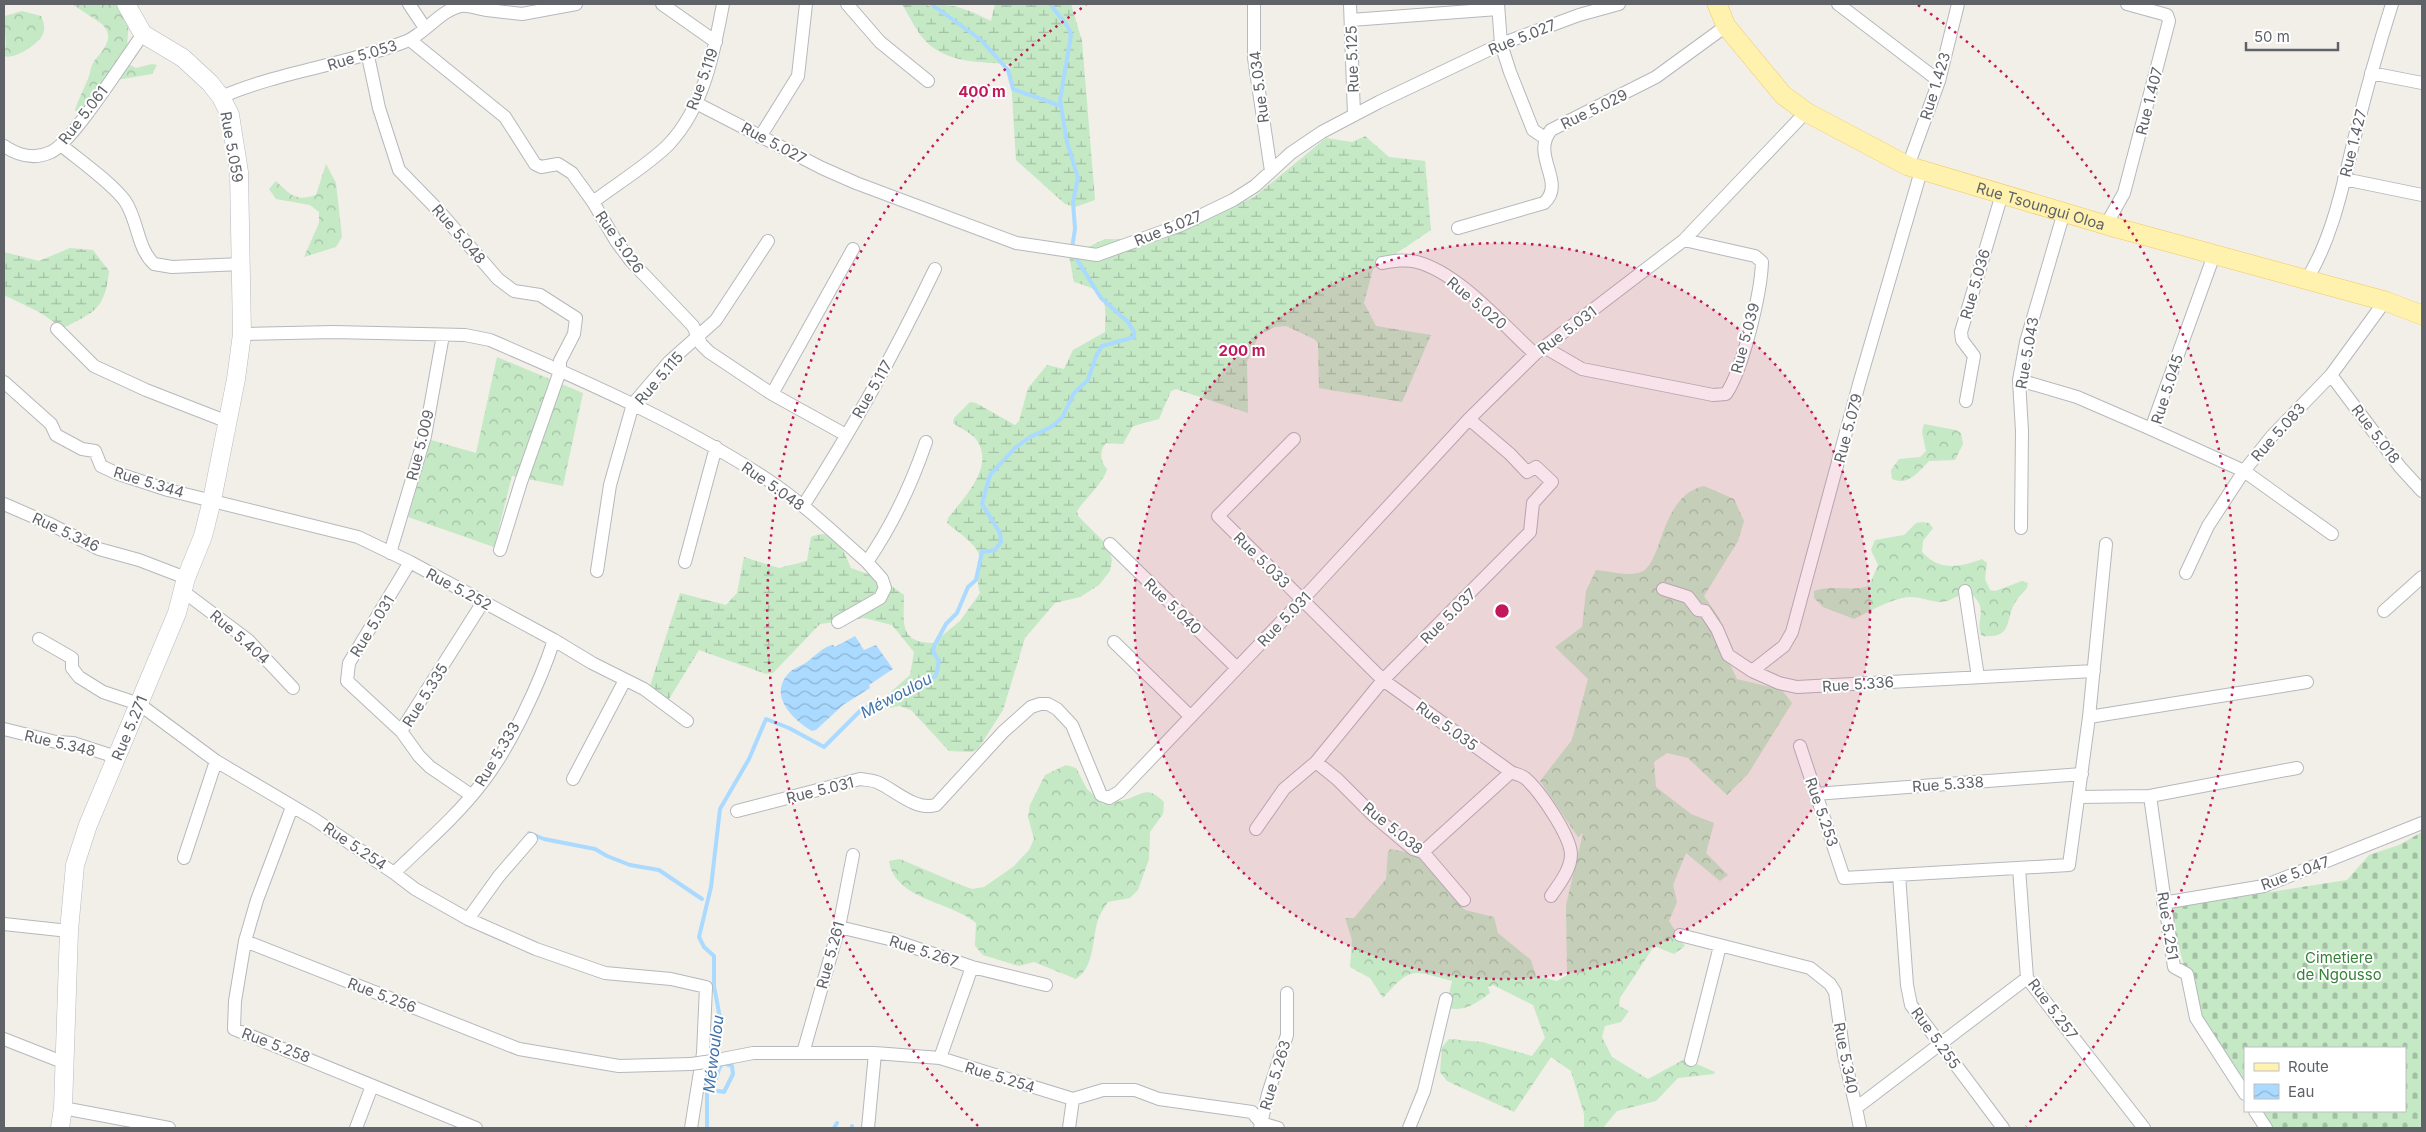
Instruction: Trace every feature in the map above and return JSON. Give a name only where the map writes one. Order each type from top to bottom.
[{"type":"main road","name":"Rue Tsoungui Oloa","points":[[1717,4],[1726,26],[1783,95],[1806,112],[1914,168],[2214,255],[2385,301],[2422,315]]},
{"type":"street","points":[[126,4],[142,34]]},
{"type":"street","points":[[409,4],[425,28]]},
{"type":"street","name":"Rue 5.053","points":[[221,97],[252,84],[368,56],[410,40],[452,10],[461,6],[490,7],[522,14],[576,4]]},
{"type":"street","points":[[662,4],[716,42]]},
{"type":"street","name":"Rue 5.119","points":[[593,202],[668,145],[681,129],[696,103],[716,42],[723,4]]},
{"type":"street","points":[[760,137],[798,76],[806,4]]},
{"type":"street","points":[[847,4],[880,42],[928,81]]},
{"type":"street","name":"Rue 5.034","points":[[1254,4],[1254,58],[1271,171]]},
{"type":"street","name":"Rue 5.125","points":[[1350,4],[1354,115]]},
{"type":"street","name":"Rue 5.027","points":[[696,103],[760,137],[856,182],[1016,243],[1097,255],[1181,225],[1232,200],[1255,186],[1291,153],[1314,137],[1354,115],[1501,44],[1579,15],[1619,4]]},
{"type":"street","points":[[1838,4],[1939,81]]},
{"type":"street","name":"Rue 1.423","points":[[1914,168],[1939,81],[1958,4]]},
{"type":"street","name":"Rue 1.407","points":[[2106,224],[2124,193],[2169,21],[2167,15],[2127,4]]},
{"type":"street","name":"Rue 1.427","points":[[2307,280],[2320,258],[2344,179],[2371,73],[2392,4]]},
{"type":"street","points":[[1350,20],[1498,6],[1501,44],[1532,130],[1545,138]]},
{"type":"street","name":"Rue 5.029","points":[[1458,228],[1544,203],[1550,198],[1552,183],[1543,151],[1545,138],[1551,130],[1656,77],[1726,26]]},
{"type":"street","name":"Rue 5.059","points":[[142,34],[183,58],[210,83],[221,97],[230,115],[239,172],[242,334]]},
{"type":"street","name":"Rue 5.061","points":[[4,146],[25,157],[39,156],[52,152],[61,145],[95,102],[142,34]]},
{"type":"street","name":"Rue 5.026","points":[[410,40],[505,117],[535,164],[541,167],[558,164],[566,168],[593,202],[616,241],[631,261],[693,326],[701,344],[709,352],[772,394],[846,435]]},
{"type":"street","name":"Rue 5.048","points":[[368,56],[379,108],[398,170],[440,211],[498,279],[514,291],[540,295],[576,318],[574,334],[560,360],[560,371],[524,473],[500,550]]},
{"type":"street","points":[[2371,73],[2422,83]]},
{"type":"street","name":"Rue 5.031","points":[[737,811],[860,779],[877,781],[926,807],[936,805],[1003,732],[1031,707],[1040,704],[1048,704],[1057,709],[1072,725],[1101,795],[1109,798],[1119,792],[1302,600],[1469,419],[1540,351],[1684,240],[1806,112]]},
{"type":"street","points":[[61,145],[124,200],[133,216],[146,252],[154,264],[172,267],[242,264]]},
{"type":"street","name":"Rue 5.079","points":[[1752,670],[1784,646],[1792,632],[1859,384],[1914,168]]},
{"type":"street","points":[[2344,179],[2422,195]]},
{"type":"street","name":"Rue 5.036","points":[[1966,402],[1974,356],[1962,340],[1961,332],[2002,194]]},
{"type":"street","name":"Rue 5.043","points":[[2021,528],[2022,431],[2019,380],[2028,332],[2064,212]]},
{"type":"street","name":"Rue 5.039","points":[[1540,351],[1582,369],[1713,395],[1726,394],[1732,384],[1746,346],[1762,262],[1755,256],[1684,240]]},
{"type":"street","name":"Rue 5.115","points":[[597,571],[610,485],[634,404],[669,362],[699,338],[716,320],[768,241]]},
{"type":"street","points":[[772,394],[853,248]]},
{"type":"street","name":"Rue 5.045","points":[[2214,255],[2151,428],[2244,471],[2332,534]]},
{"type":"street","name":"Rue 5.020","points":[[1382,262],[1402,260],[1416,262],[1450,278],[1540,351]]},
{"type":"street","name":"Rue 5.117","points":[[803,506],[846,435],[907,327],[935,269]]},
{"type":"street","name":"Rue 5.083","points":[[2186,573],[2208,526],[2244,471],[2272,436],[2331,375],[2385,301]]},
{"type":"street","points":[[57,329],[94,366],[146,390],[228,422]]},
{"type":"street","name":"Rue 5.048","points":[[242,334],[333,332],[465,336],[490,340],[634,404],[716,447],[769,481],[803,506],[867,562],[882,579],[885,588],[880,598],[838,622]]},
{"type":"street","name":"Rue 5.271","points":[[60,1128],[63,1108],[69,931],[75,865],[88,825],[139,704],[203,536],[228,422],[242,334]]},
{"type":"street","name":"Rue 5.009","points":[[390,552],[425,436],[443,335]]},
{"type":"street","name":"Rue 5.018","points":[[2331,375],[2400,467],[2422,492]]},
{"type":"street","points":[[2019,380],[2077,397],[2151,428]]},
{"type":"street","name":"Rue 5.344","points":[[4,382],[51,424],[56,435],[82,448],[95,451],[101,466],[116,473],[168,490],[212,500]]},
{"type":"street","name":"Rue 5.037","points":[[1256,829],[1284,789],[1316,762],[1383,680],[1530,532],[1532,503],[1552,482],[1536,467],[1527,472],[1510,454],[1469,419]]},
{"type":"street","name":"Rue 5.033","points":[[1294,439],[1218,516],[1383,680]]},
{"type":"street","points":[[867,562],[883,539],[905,498],[926,442]]},
{"type":"street","points":[[685,562],[716,447]]},
{"type":"street","name":"Rue 5.252","points":[[212,500],[347,533],[390,552],[554,640],[592,664],[654,696],[687,720]]},
{"type":"street","name":"Rue 5.346","points":[[4,504],[50,524],[99,549],[139,560],[185,585]]},
{"type":"street","name":"Rue 5.040","points":[[1110,544],[1237,668]]},
{"type":"street","points":[[1899,875],[2070,865],[2089,717],[2106,544]]},
{"type":"street","name":"Rue 5.031","points":[[401,731],[347,681],[347,674],[349,663],[410,562]]},
{"type":"street","points":[[2384,611],[2422,577]]},
{"type":"street","name":"Rue 5.404","points":[[185,585],[248,640],[293,688]]},
{"type":"street","name":"Rue 5.336","points":[[1663,589],[1688,597],[1698,610],[1705,611],[1717,629],[1728,655],[1752,670],[1779,682],[1797,687],[2094,671]]},
{"type":"street","points":[[1965,591],[1978,677]]},
{"type":"street","name":"Rue 5.335","points":[[471,795],[430,767],[419,756],[401,731],[483,602]]},
{"type":"street","name":"Rue 5.254","points":[[39,639],[72,658],[72,668],[79,677],[116,698],[139,704],[216,761],[292,807],[394,873],[415,889],[468,919],[536,949],[605,973],[671,979],[706,987],[703,1053],[690,1128]]},
{"type":"street","name":"Rue 5.333","points":[[394,873],[459,811],[483,782],[506,744],[544,670],[554,640]]},
{"type":"street","points":[[1114,642],[1190,716]]},
{"type":"street","points":[[573,779],[625,680]]},
{"type":"street","name":"Rue 5.035","points":[[1383,680],[1510,772],[1524,777],[1561,826],[1571,854],[1569,867],[1551,896]]},
{"type":"street","points":[[2089,717],[2307,682]]},
{"type":"street","name":"Rue 5.348","points":[[4,729],[56,742],[73,743],[116,757]]},
{"type":"street","name":"Rue 5.253","points":[[1800,746],[1844,878],[1899,875]]},
{"type":"street","points":[[184,858],[216,761]]},
{"type":"street","name":"Rue 5.038","points":[[1316,762],[1413,849],[1423,852],[1464,900]]},
{"type":"street","points":[[2079,798],[2150,796],[2297,768]]},
{"type":"street","points":[[1423,852],[1510,772]]},
{"type":"street","name":"Rue 5.338","points":[[1815,794],[2082,774]]},
{"type":"street","name":"Rue 5.251","points":[[2150,796],[2163,903],[2174,967],[2187,974],[2196,1018],[2244,1092]]},
{"type":"street","name":"Rue 5.258","points":[[292,807],[257,900],[245,941],[235,1001],[234,1029],[314,1060],[372,1086],[476,1128]]},
{"type":"street","name":"Rue 5.047","points":[[2163,903],[2264,886],[2422,823]]},
{"type":"street","points":[[468,919],[499,876],[531,839]]},
{"type":"street","name":"Rue 5.261","points":[[804,1053],[839,927],[853,855]]},
{"type":"street","name":"Rue 5.257","points":[[2019,868],[2027,978],[2144,1128]]},
{"type":"street","name":"Rue 5.255","points":[[1899,875],[1908,996],[1914,1010],[2003,1128]]},
{"type":"street","points":[[4,924],[69,931]]},
{"type":"street","name":"Rue 5.267","points":[[839,927],[888,939],[972,967],[940,1058]]},
{"type":"street","name":"Rue 5.340","points":[[1680,935],[1810,968],[1830,984],[1835,992],[1844,1055],[1856,1108],[2027,978]]},
{"type":"street","name":"Rue 5.256","points":[[245,941],[519,1048],[619,1066],[691,1064]]},
{"type":"street","points":[[1691,1060],[1720,946]]},
{"type":"street","points":[[972,967],[1046,985]]},
{"type":"street","name":"Rue 5.263","points":[[1261,1126],[1287,1035],[1287,992]]},
{"type":"street","points":[[1409,1128],[1424,1091],[1446,999]]},
{"type":"street","points":[[4,1039],[65,1063]]},
{"type":"street","name":"Rue 5.254","points":[[691,1064],[754,1053],[875,1053],[940,1058],[1073,1099]]},
{"type":"street","points":[[868,1128],[875,1053]]},
{"type":"street","points":[[356,1128],[372,1086]]},
{"type":"street","points":[[1069,1128],[1073,1099],[1103,1090],[1135,1090],[1159,1099],[1252,1112],[1261,1126],[1278,1128]]},
{"type":"street","points":[[63,1108],[169,1128]]},
{"type":"street","points":[[1856,1108],[1860,1128]]},
{"type":"street","points":[[2256,1112],[2266,1128]]},
{"type":"green space","points":[[72,4],[125,4],[129,18],[126,63],[136,68],[152,64],[157,65],[152,74],[117,80],[88,108],[77,113],[75,110],[92,65],[105,47],[108,36],[107,30],[102,24]]},
{"type":"green space","points":[[902,4],[924,4],[931,7],[938,5],[954,6],[991,21],[995,4],[1071,4],[1082,41],[1095,200],[1075,207],[1065,204],[1016,160],[1010,68],[1007,64],[967,61],[940,52],[922,37]]},
{"type":"green space","points":[[22,11],[41,16],[44,31],[39,40],[25,51],[13,56],[4,56],[6,44],[5,16]]},
{"type":"green space","points":[[1365,136],[1389,157],[1425,161],[1431,230],[1373,269],[1364,303],[1376,326],[1431,335],[1402,402],[1319,388],[1318,343],[1314,339],[1286,326],[1275,327],[1259,335],[1247,362],[1248,413],[1176,389],[1171,391],[1159,419],[1133,426],[1123,444],[1106,443],[1102,449],[1101,456],[1107,469],[1105,474],[1077,511],[1079,517],[1108,546],[1112,560],[1110,571],[1099,585],[1080,597],[1055,603],[1025,638],[1003,710],[978,749],[972,752],[949,751],[911,710],[900,706],[868,712],[910,675],[914,652],[892,625],[864,618],[820,624],[773,673],[766,674],[699,650],[669,699],[650,686],[680,593],[726,605],[737,593],[744,557],[779,568],[807,561],[811,537],[819,534],[832,537],[837,542],[842,548],[851,568],[882,579],[904,595],[904,622],[908,635],[922,642],[933,643],[960,621],[980,593],[978,578],[980,558],[978,553],[971,543],[947,523],[948,518],[976,481],[982,460],[981,449],[976,439],[953,423],[954,418],[970,402],[976,403],[1015,425],[1019,421],[1028,388],[1047,365],[1064,369],[1073,350],[1105,332],[1105,304],[1103,298],[1093,289],[1074,282],[1069,256],[1105,239],[1161,240],[1254,197],[1326,138],[1352,142]]},
{"type":"green space","points":[[326,164],[336,183],[342,237],[336,247],[304,257],[319,223],[319,212],[310,205],[276,199],[269,189],[276,181],[294,196],[303,198],[316,195]]},
{"type":"green space","points":[[70,248],[93,250],[109,271],[105,294],[101,302],[91,313],[63,328],[39,312],[4,295],[4,252],[39,261]]},
{"type":"green space","points":[[497,357],[583,393],[563,486],[512,476],[494,547],[408,517],[431,440],[476,453]]},
{"type":"green space","points":[[1924,424],[1956,430],[1961,433],[1963,444],[1955,460],[1929,461],[1913,477],[1903,481],[1892,479],[1891,470],[1899,459],[1920,457],[1926,451],[1922,432]]},
{"type":"green space","points":[[1704,486],[1734,499],[1744,521],[1738,541],[1704,596],[1720,619],[1721,646],[1737,679],[1782,690],[1792,703],[1748,774],[1727,795],[1688,758],[1667,753],[1654,762],[1656,787],[1691,814],[1714,823],[1706,853],[1728,875],[1720,881],[1686,853],[1673,885],[1677,902],[1669,921],[1685,946],[1674,954],[1654,946],[1620,998],[1619,1006],[1629,1011],[1621,1022],[1605,1026],[1602,1037],[1612,1057],[1648,1079],[1685,1059],[1715,1072],[1714,1074],[1678,1078],[1656,1101],[1617,1111],[1603,1128],[1584,1128],[1584,1114],[1571,1071],[1551,1057],[1514,1112],[1447,1081],[1440,1072],[1442,1047],[1449,1039],[1482,1042],[1532,1056],[1545,1038],[1533,1005],[1493,985],[1488,987],[1490,993],[1481,1000],[1460,1009],[1449,1008],[1447,1003],[1452,981],[1420,973],[1407,975],[1383,998],[1370,978],[1350,967],[1352,940],[1345,918],[1354,918],[1386,879],[1388,851],[1391,849],[1416,854],[1465,910],[1494,917],[1498,933],[1531,960],[1536,976],[1557,981],[1567,975],[1566,905],[1583,833],[1578,837],[1540,781],[1572,740],[1588,679],[1555,647],[1582,627],[1586,591],[1596,570],[1628,574],[1638,573],[1646,569],[1653,559],[1669,517],[1678,504],[1689,493]]},
{"type":"green space","points":[[1916,523],[1929,523],[1933,528],[1923,541],[1922,552],[1936,563],[1958,566],[1982,559],[1987,563],[1985,579],[1990,590],[1995,591],[2022,581],[2028,583],[2027,588],[2012,608],[2004,631],[1992,636],[1982,636],[1980,632],[1980,604],[1969,594],[1960,595],[1942,602],[1912,597],[1901,598],[1854,619],[1823,607],[1814,598],[1814,591],[1821,589],[1862,588],[1869,586],[1878,565],[1871,550],[1875,540],[1904,535]]},
{"type":"green space","points":[[1066,765],[1076,768],[1087,789],[1103,804],[1124,800],[1145,792],[1153,794],[1164,802],[1163,814],[1150,832],[1149,859],[1138,890],[1130,898],[1108,902],[1098,920],[1089,961],[1082,974],[1076,979],[1034,962],[1019,966],[983,955],[975,946],[976,923],[965,916],[912,892],[901,884],[893,874],[889,861],[900,859],[972,889],[984,887],[1013,867],[1029,850],[1034,839],[1028,817],[1030,805],[1045,775]]},
{"type":"green space","name":"Cimetiere de Ngousso","points":[[2422,832],[2422,1128],[2263,1128],[2254,1112],[2406,1112],[2406,1047],[2244,1047],[2244,1095],[2198,1021],[2169,908],[2347,880],[2369,855],[2399,845]]},
{"type":"water","points":[[855,636],[864,650],[876,645],[893,669],[869,685],[870,688],[843,705],[816,730],[812,731],[797,720],[785,705],[781,689],[784,680],[792,670],[823,649],[833,645],[835,647]]},
{"type":"waterway","points":[[931,4],[981,40],[1008,70],[1013,89],[1061,106]]},
{"type":"waterway","name":"Méwoulou","points":[[1050,4],[1068,27],[1071,35],[1060,100],[1067,142],[1078,178],[1073,202],[1075,229],[1072,248]]},
{"type":"waterway","name":"Méwoulou","points":[[707,1128],[707,1084],[720,1018],[714,986],[714,956],[704,947],[699,937],[711,887],[720,809],[749,759],[766,719],[789,728],[824,747],[862,709],[885,701],[936,676],[939,661],[933,652],[934,646],[946,624],[957,613],[968,587],[976,580],[982,552],[995,550],[1001,542],[1000,533],[982,504],[990,475],[1015,448],[1030,437],[1051,427],[1062,418],[1074,393],[1088,380],[1096,356],[1102,346],[1134,337],[1134,332],[1128,322],[1101,298],[1074,255]]},
{"type":"waterway","points":[[529,833],[544,839],[595,849],[630,865],[659,870],[702,899]]},
{"type":"waterway","points":[[723,1063],[732,1066],[733,1074],[724,1092],[713,1090],[719,1069],[723,1063]]},
{"type":"waterway","points":[[834,1128],[837,1123]]}]
